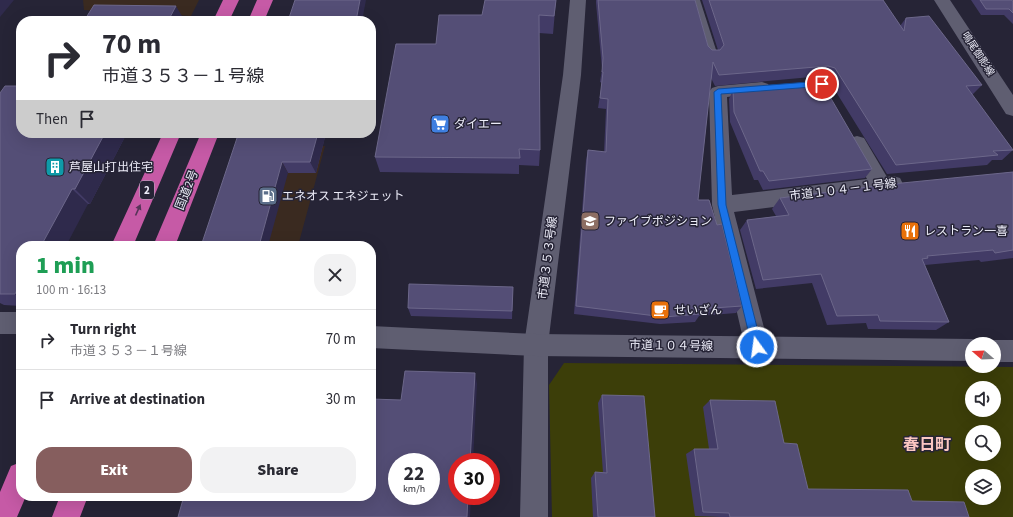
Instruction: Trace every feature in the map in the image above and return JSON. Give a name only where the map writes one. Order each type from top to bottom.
[{"type":"highway","points":[[224,16],[231,0]]},
{"type":"highway","points":[[258,16],[265,0]]},
{"type":"highway","name":"2","points":[[124,241],[170,138]]},
{"type":"highway","name":"国道2号","points":[[166,241],[208,138]]},
{"type":"highway","points":[[3,517],[16,487]]},
{"type":"highway","points":[[66,517],[72,501]]},
{"type":"street","name":"市道３５３号線","points":[[534,517],[536,345],[572,75],[578,0]]},
{"type":"street","name":"鳴尾御影線","points":[[942,0],[1013,109]]},
{"type":"street","points":[[757,347],[722,205],[718,92],[777,87]]},
{"type":"street","points":[[846,124],[881,185]]},
{"type":"street","name":"市道１０４－１号線","points":[[722,205],[912,182]]},
{"type":"street","points":[[0,323],[16,323]]},
{"type":"street","name":"市道１０４号線","points":[[376,337],[536,345],[965,350]]},
{"type":"street","points":[[1001,351],[1013,351]]},
{"type":"lane","points":[[695,0],[712,56]]},
{"type":"shaded area","points":[[83,0],[199,0],[191,16],[84,10]]},
{"type":"shaded area","name":"エネオス エネジェット","points":[[243,144],[325,146],[299,241],[207,241]]},
{"type":"shaded area","points":[[564,363],[965,367],[965,373],[1001,373],[1001,367],[1013,367],[1013,517],[552,517],[549,385]]},
{"type":"building","points":[[295,0],[360,0],[357,16],[290,16]]},
{"type":"building","points":[[485,0],[556,0],[554,16],[539,15],[540,150],[519,149],[520,158],[375,157],[396,44],[436,44],[439,15],[482,15]]},
{"type":"building","points":[[598,0],[695,0],[708,46],[712,50],[720,50],[724,45],[709,0],[883,0],[904,31],[906,18],[929,16],[982,85],[966,86],[1013,150],[993,151],[998,155],[896,165],[835,68],[828,66],[719,75],[713,62],[698,200],[709,200],[717,225],[722,224],[742,306],[699,309],[700,314],[664,317],[576,306],[588,150],[606,152],[608,99],[600,98],[603,58]]},
{"type":"building","points":[[980,0],[1011,0],[1013,1],[1013,13],[1009,9],[986,9]]},
{"type":"building","points":[[94,5],[176,6],[171,16],[87,16]]},
{"type":"building","points":[[822,83],[872,169],[769,181],[763,171],[760,171],[734,112],[733,90]]},
{"type":"building","name":"芦屋山打出住宅","points":[[5,86],[16,86],[16,138],[102,138],[75,189],[72,189],[44,241],[16,241],[15,294],[0,294],[0,93]]},
{"type":"building","points":[[237,138],[317,138],[310,162],[282,162],[260,241],[203,241]]},
{"type":"building","points":[[1013,172],[1013,250],[995,253],[993,250],[927,256],[928,258],[922,259],[949,322],[880,321],[878,315],[837,316],[821,274],[763,280],[747,220],[789,215],[780,198],[892,184]]},
{"type":"building","points":[[409,284],[513,287],[512,311],[408,308]]},
{"type":"building","points":[[405,371],[475,373],[471,453],[448,453],[448,505],[468,505],[467,517],[178,517],[183,501],[376,501],[376,399],[401,400]]},
{"type":"building","points":[[602,395],[644,396],[655,517],[598,517],[595,472],[607,473]]},
{"type":"building","points":[[710,400],[775,401],[784,443],[797,444],[808,489],[908,490],[912,501],[964,502],[969,517],[730,517],[729,513],[703,512],[694,449],[718,449]]},
{"type":"place","name":"ダイエー","points":[[440,124]]},
{"type":"place","name":"芦屋山打出住宅","points":[[55,167]]},
{"type":"place","name":"エネオス エネジェット","points":[[268,196]]},
{"type":"place","name":"ファイブポジション","points":[[590,221]]},
{"type":"place","name":"レストラン一喜","points":[[910,231]]},
{"type":"place","name":"せいざん","points":[[660,310]]},
{"type":"district","name":"春日町","points":[[927,445]]},
{"type":"route","points":[[757,347],[722,205],[718,92],[822,84]]}]
